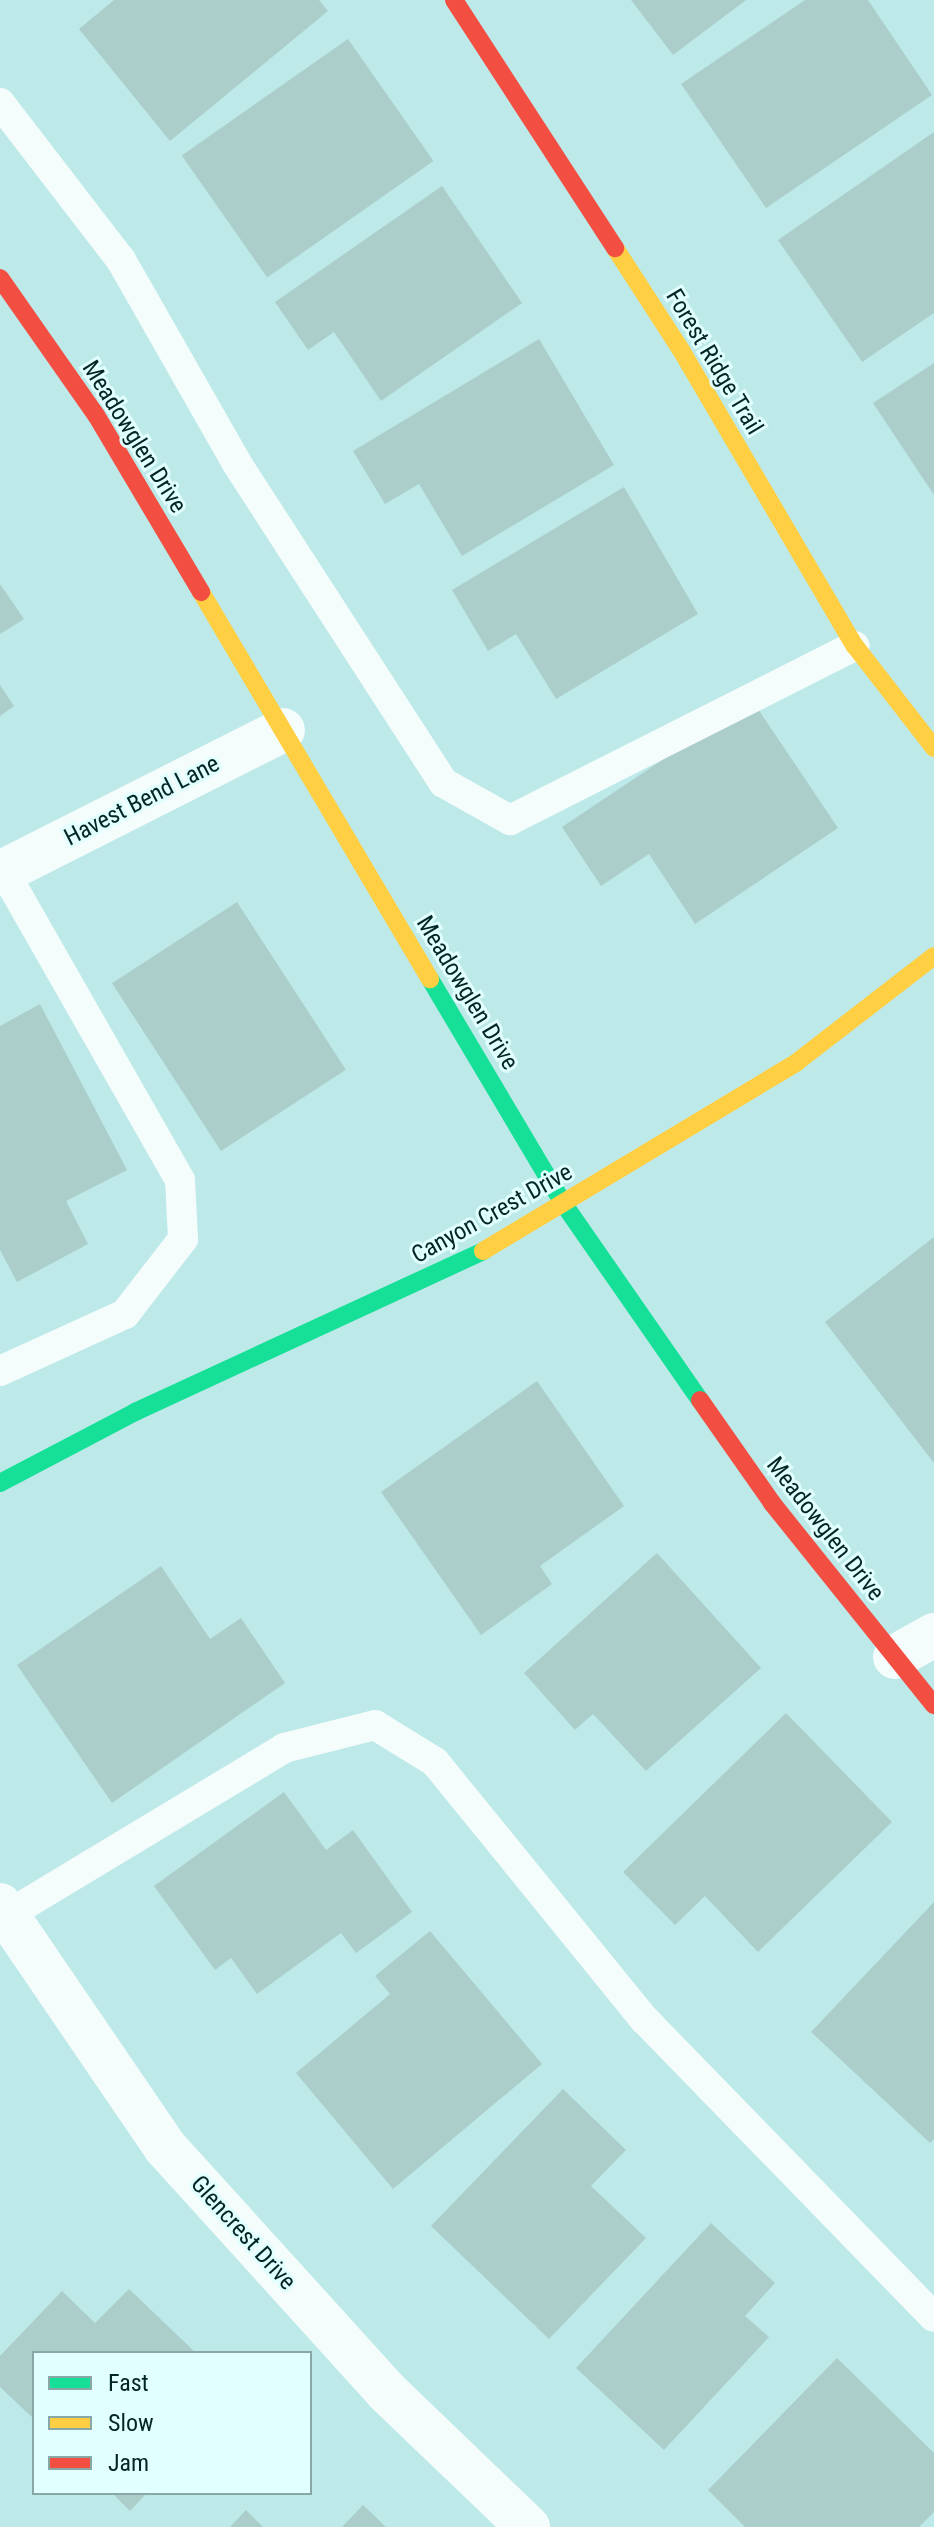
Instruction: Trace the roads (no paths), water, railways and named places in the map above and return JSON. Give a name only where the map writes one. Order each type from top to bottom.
[{"type":"street","name":"Forest Ridge Trail","points":[[454,0],[681,350],[855,646],[934,748]]},
{"type":"street","name":"Meadowglen Drive","points":[[0,278],[96,415],[563,1203],[772,1503],[934,1705]]},
{"type":"street","name":"Havest Bend Lane","points":[[2,872],[283,730]]},
{"type":"street","name":"Canyon Crest Drive","points":[[0,1483],[135,1412],[464,1262],[797,1062],[934,956]]},
{"type":"street","points":[[895,1657],[934,1635]]},
{"type":"street","name":"Glencrest Drive","points":[[3,1910],[165,2147],[386,2391],[528,2527]]},
{"type":"lane","points":[[0,103],[121,260],[236,462],[444,783],[510,820],[855,646]]},
{"type":"lane","points":[[0,1371],[125,1314],[183,1239],[180,1180],[2,872]]},
{"type":"lane","points":[[3,1910],[284,1748],[375,1725],[435,1762],[645,2020],[934,2317]]}]
